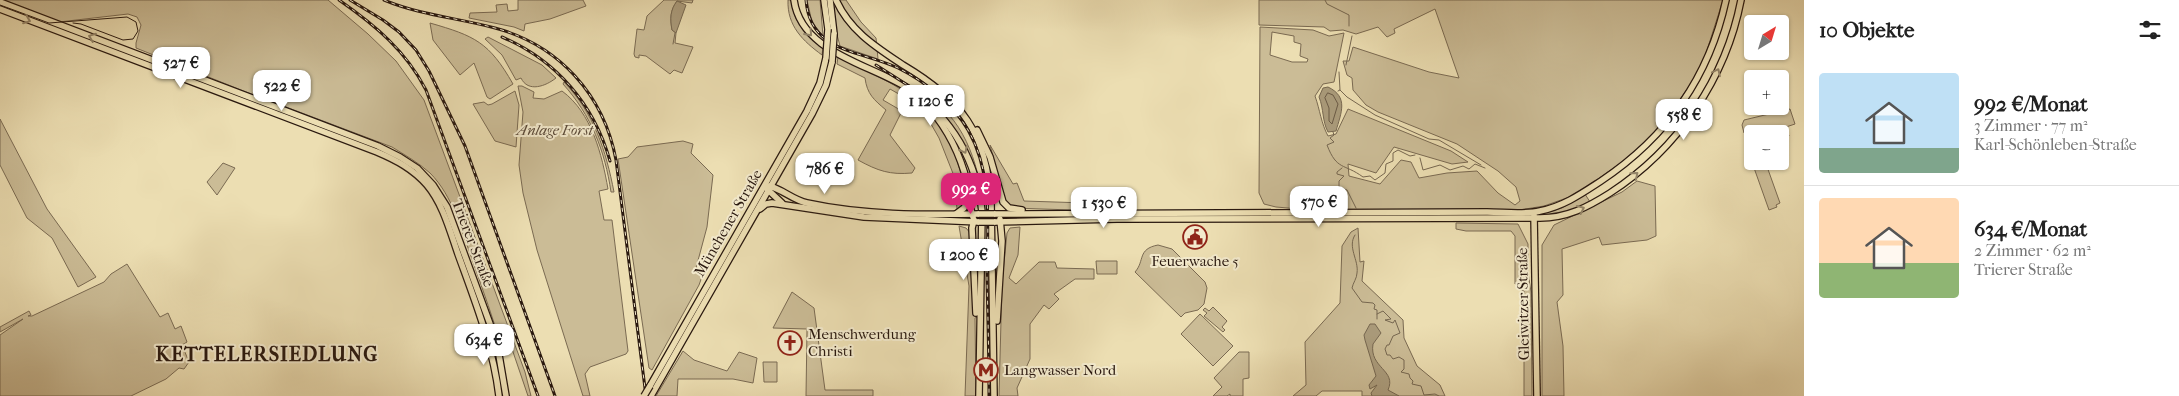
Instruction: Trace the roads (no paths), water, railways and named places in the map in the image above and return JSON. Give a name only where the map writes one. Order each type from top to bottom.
[{"type":"main road","points":[[794,0],[801,22],[816,40],[834,51],[899,82],[923,99],[946,121],[971,164],[978,190],[982,225],[979,396]]},
{"type":"main road","name":"Münchener Straße","points":[[824,0],[828,29],[829,60]]},
{"type":"main road","name":"Münchener Straße","points":[[644,396],[820,99],[834,34],[830,0]]},
{"type":"main road","points":[[836,0],[847,20],[861,35],[941,90],[976,129],[986,147],[994,168],[1003,202],[1009,208],[1044,210],[1053,213]]},
{"type":"main road","points":[[1534,215],[1580,196],[1633,158],[1662,131],[1682,103],[1702,69],[1717,33],[1726,0]]},
{"type":"main road","points":[[951,222],[978,218],[1053,213],[1564,216],[1594,202],[1629,180],[1668,144],[1694,111],[1713,80],[1729,44],[1741,0]]},
{"type":"main road","name":"Trierer Straße","points":[[0,2],[127,50],[270,108],[390,158],[418,176],[431,190],[439,204],[484,315],[506,396]]},
{"type":"main road","name":"Trierer Straße","points":[[0,9],[122,56],[270,108]]},
{"type":"main road","points":[[122,56],[127,50]]},
{"type":"main road","points":[[923,99],[946,130],[955,148],[966,178],[969,197],[978,218],[973,233],[976,332],[979,340]]},
{"type":"main road","points":[[966,118],[982,149],[989,179],[994,396]]},
{"type":"main road","points":[[768,188],[815,204],[888,212],[956,214],[978,218],[995,217],[1002,222],[1336,215]]},
{"type":"main road","points":[[768,188],[777,200],[789,206]]},
{"type":"main road","name":"Münchener Straße","points":[[651,396],[768,188]]},
{"type":"main road","points":[[995,217],[999,190]]},
{"type":"main road","points":[[956,214],[964,208],[969,197]]},
{"type":"main road","points":[[756,212],[769,203],[853,216],[951,222],[967,226],[973,233]]},
{"type":"main road","name":"Gleiwitzer Straße","points":[[1534,215],[1536,396]]},
{"type":"main road","points":[[1002,241],[1006,229],[1016,221]]},
{"type":"main road","points":[[994,338],[997,328],[1002,222]]},
{"type":"main road","name":"Trierer Straße","points":[[494,351],[499,396]]},
{"type":"water","points":[[677,1],[686,5],[676,33],[672,30],[671,18]]},
{"type":"water","points":[[1328,87],[1339,96],[1342,106],[1336,131],[1328,132],[1319,97],[1323,88]]},
{"type":"water","points":[[1370,324],[1375,324],[1381,333],[1373,344],[1375,358],[1389,378],[1388,390],[1399,396],[1372,396],[1371,393],[1377,385],[1370,389],[1369,385],[1376,376],[1364,335]]},
{"type":"waterway","points":[[1325,0],[1327,4],[1349,15],[1349,26]]},
{"type":"waterway","points":[[673,44],[675,33]]},
{"type":"waterway","points":[[1346,65],[1352,36]]},
{"type":"waterway","points":[[1338,91],[1340,90],[1339,72]]},
{"type":"waterway","points":[[1340,90],[1347,97],[1375,115],[1429,139],[1439,140],[1481,165]]},
{"type":"waterway","points":[[1333,132],[1334,135],[1330,138],[1334,142],[1327,145],[1334,159],[1342,166],[1363,177],[1370,176],[1375,180],[1385,173],[1386,164],[1393,161],[1393,153],[1398,150],[1410,156],[1415,155]]},
{"type":"waterway","points":[[1420,158],[1423,170],[1440,165],[1450,170],[1463,166],[1469,169],[1475,164],[1485,168]]},
{"type":"waterway","points":[[1342,168],[1337,172],[1337,174],[1344,176],[1339,181],[1339,187],[1347,190],[1356,208]]},
{"type":"waterway","points":[[1355,235],[1352,244],[1357,273],[1352,288],[1362,302],[1375,305],[1374,309],[1377,310],[1377,319]]},
{"type":"waterway","points":[[1377,314],[1383,311],[1391,319],[1385,320],[1393,323],[1395,320],[1400,333],[1393,336],[1389,345],[1387,345],[1385,349],[1387,355],[1390,355],[1393,359],[1399,357],[1404,360],[1404,369],[1401,372],[1409,374],[1413,381],[1412,384],[1421,386],[1424,395],[1435,394],[1439,396]]},
{"type":"tram line","points":[[0,5],[49,23],[127,17],[136,22],[138,31],[133,39],[123,40],[81,24],[73,23]]},
{"type":"railway","points":[[339,0],[389,40],[409,63],[426,90],[538,396]]},
{"type":"railway","points":[[350,0],[399,32],[416,50],[429,71],[465,146],[555,396]]},
{"type":"railway","points":[[384,0],[425,13],[495,28],[518,36],[558,60],[575,76],[589,94],[601,114],[610,136],[616,160],[646,396]]},
{"type":"railway","points":[[806,0],[810,17],[817,30],[827,40],[853,53],[898,68],[919,80],[938,94],[955,111],[968,130],[976,147],[982,165],[988,222],[989,396]]},
{"type":"railway","points":[[502,37],[539,58],[556,71],[570,86],[594,121],[610,161]]},
{"type":"railway","points":[[876,65],[939,105]]},
{"type":"place","name":"Feuerwache 5","points":[[1195,237]]},
{"type":"place","name":"Menschwerdung Christi","points":[[790,343]]},
{"type":"place","name":"Langwasser Nord","points":[[986,370]]},
{"type":"district","name":"KETTELERSIEDLUNG","points":[[267,354]]},
{"type":"park label","name":"Anlage Forst","points":[[555,130]]}]
